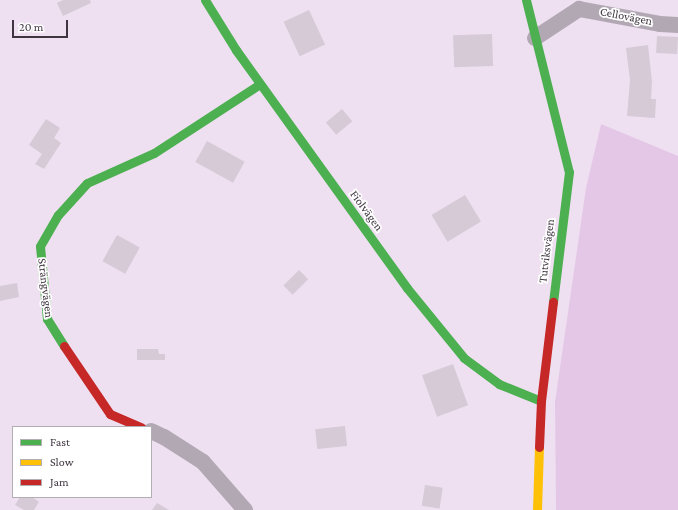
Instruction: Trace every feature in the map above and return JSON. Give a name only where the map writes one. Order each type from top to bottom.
[{"type":"street","name":"Fiolvägen","points":[[205,0],[236,50],[407,288],[464,358],[499,384],[541,401]]},
{"type":"street","name":"Tutviksvägen","points":[[526,0],[569,172],[541,401],[537,510]]},
{"type":"street","name":"Cellovägen","points":[[535,38],[579,9],[660,24],[678,25]]},
{"type":"street","name":"Strängvägen","points":[[139,426],[110,414],[47,319],[40,246],[58,215],[87,183],[154,153],[260,84]]},
{"type":"street","points":[[152,432],[164,437],[203,462],[245,510]]},
{"type":"shaded area","points":[[601,124],[678,156],[678,510],[556,510],[555,402],[586,188]]},
{"type":"building","points":[[63,0],[90,0],[91,3],[63,16],[57,3]]},
{"type":"building","points":[[309,10],[325,44],[300,56],[284,22]]},
{"type":"building","points":[[492,34],[493,66],[454,67],[453,35]]},
{"type":"building","points":[[657,36],[678,37],[677,54],[656,53]]},
{"type":"building","points":[[648,45],[652,82],[651,99],[656,99],[655,118],[627,116],[630,80],[626,48]]},
{"type":"building","points":[[342,109],[352,121],[336,135],[326,122]]},
{"type":"building","points":[[46,119],[60,128],[54,138],[61,143],[44,169],[35,164],[42,154],[29,145]]},
{"type":"building","points":[[207,141],[245,162],[233,183],[195,162]]},
{"type":"building","points":[[465,195],[481,222],[448,242],[432,215]]},
{"type":"building","points":[[117,235],[140,248],[125,274],[102,261]]},
{"type":"building","points":[[299,270],[308,279],[293,295],[283,286]]},
{"type":"building","points":[[17,283],[19,297],[0,301],[0,286]]},
{"type":"building","points":[[137,349],[158,349],[159,354],[165,354],[165,360],[137,360]]},
{"type":"building","points":[[453,364],[468,405],[437,417],[422,375]]},
{"type":"building","points":[[345,426],[347,446],[317,449],[315,429]]},
{"type":"building","points":[[425,485],[443,488],[439,509],[422,506]]},
{"type":"building","points":[[19,498],[33,498],[39,502],[34,510],[24,510],[15,505]]},
{"type":"building","points":[[157,503],[169,510],[152,510]]},
{"type":"traffic: fast","points":[[205,0],[236,50],[407,288],[464,358],[499,384],[541,401]]},
{"type":"traffic: fast","points":[[526,0],[569,172],[553,302]]},
{"type":"traffic: fast","points":[[64,346],[47,319],[40,246],[58,215],[87,183],[154,153],[260,84]]},
{"type":"traffic: slow","points":[[537,510],[539,447]]},
{"type":"traffic: jam","points":[[539,447],[541,401],[553,302]]},
{"type":"traffic: jam","points":[[64,346],[110,414],[139,426]]}]
